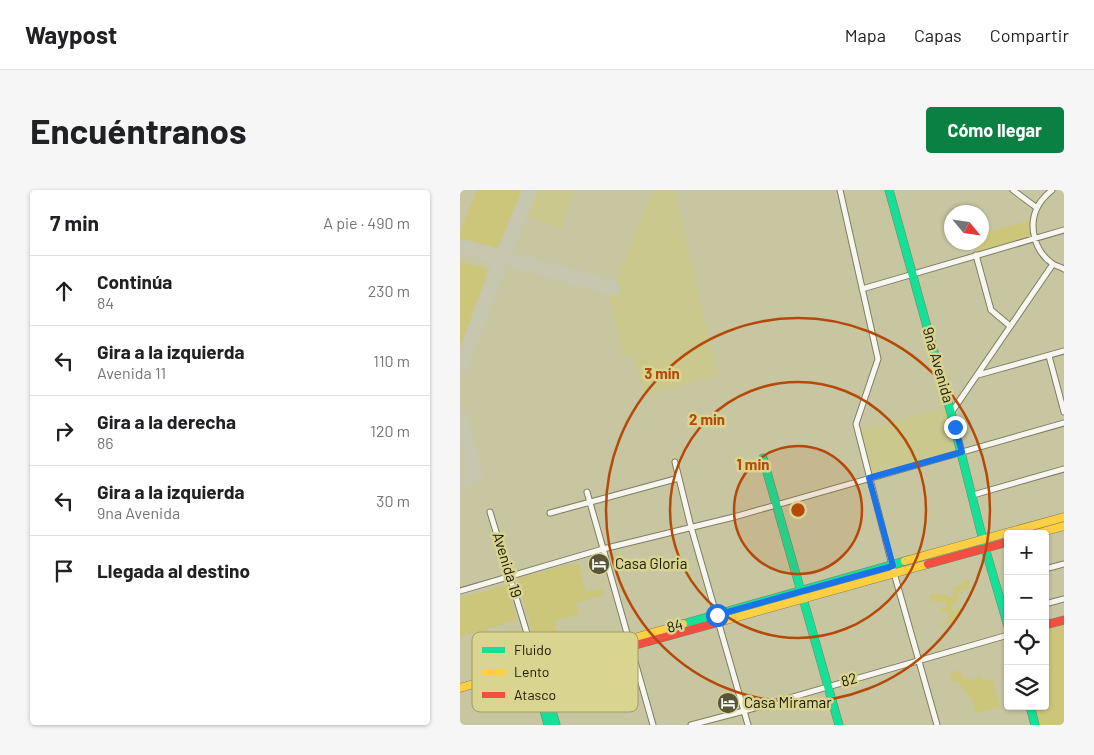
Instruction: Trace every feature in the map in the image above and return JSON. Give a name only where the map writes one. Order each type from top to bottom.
[{"type":"main road","name":"9na Avenida","points":[[889,190],[952,413],[985,544],[1004,600]]},
{"type":"main road","points":[[763,458],[839,725]]},
{"type":"main road","name":"84","points":[[638,640],[985,544],[1064,517]]},
{"type":"main road","points":[[1049,530],[1064,526]]},
{"type":"main road","name":"84","points":[[985,544],[1004,542]]},
{"type":"main road","points":[[1049,624],[1064,620]]},
{"type":"main road","points":[[1031,710],[1035,725]]},
{"type":"main road","points":[[544,712],[548,725]]},
{"type":"main road","points":[[552,712],[556,725]]},
{"type":"street","points":[[840,190],[878,359],[856,424],[893,569],[937,725]]},
{"type":"street","points":[[1013,190],[1037,208]]},
{"type":"street","points":[[1052,190],[1037,208],[1033,228],[1039,248],[1045,257],[1053,264],[1064,269]]},
{"type":"street","points":[[862,289],[1064,230]]},
{"type":"street","points":[[976,255],[991,310],[1010,326]]},
{"type":"street","points":[[952,413],[1053,264]]},
{"type":"street","points":[[977,375],[1064,351]]},
{"type":"street","points":[[1048,356],[1064,412]]},
{"type":"street","points":[[460,591],[603,549],[776,505],[1064,423]]},
{"type":"street","points":[[675,462],[691,527],[748,725]]},
{"type":"street","points":[[973,495],[1064,469]]},
{"type":"street","points":[[550,513],[679,478]]},
{"type":"street","points":[[587,492],[626,632]]},
{"type":"street","name":"Avenida 19","points":[[490,512],[528,632]]},
{"type":"street","points":[[1049,568],[1064,564]]},
{"type":"street","points":[[1049,603],[1064,599]]},
{"type":"street","name":"82","points":[[691,725],[1004,636]]},
{"type":"street","points":[[638,674],[653,725]]},
{"type":"shaded area","points":[[477,190],[524,190],[500,249],[460,238],[460,232]]},
{"type":"shaded area","points":[[530,190],[575,190],[560,229],[521,213]]},
{"type":"shaded area","points":[[654,190],[674,190],[718,376],[644,396],[633,355],[623,357],[609,298]]},
{"type":"shaded area","points":[[1031,220],[1030,236],[989,249],[989,231]]},
{"type":"shaded area","points":[[460,262],[487,269],[486,287],[460,359]]},
{"type":"shaded area","points":[[950,407],[962,452],[869,478],[858,430]]},
{"type":"shaded area","points":[[578,562],[586,592],[602,588],[604,595],[576,603],[579,614],[554,621],[557,632],[532,632],[518,578]]},
{"type":"shaded area","points":[[969,578],[970,588],[960,591],[958,594],[959,600],[956,604],[951,605],[953,611],[957,608],[960,615],[953,622],[940,626],[939,624],[948,621],[949,617],[945,611],[940,612],[940,610],[946,607],[945,602],[931,601],[930,595],[953,596],[953,587],[958,586]]},
{"type":"shaded area","points":[[507,585],[517,620],[460,637],[460,598]]},
{"type":"shaded area","points":[[1064,620],[1064,725],[1035,725],[1031,710],[1049,710],[1049,624]]},
{"type":"shaded area","points":[[958,670],[964,678],[973,680],[979,675],[984,680],[992,679],[1000,706],[976,714],[971,698],[958,682],[952,681],[950,674]]},
{"type":"taxiway","points":[[460,368],[502,257],[530,190]]},
{"type":"taxiway","points":[[460,247],[613,288]]},
{"type":"taxiway","points":[[460,417],[475,475],[460,481]]},
{"type":"traffic: fast","points":[[889,190],[951,413],[985,548],[1006,620]]},
{"type":"traffic: fast","points":[[763,458],[839,725]]},
{"type":"traffic: fast","points":[[683,624],[905,561]]},
{"type":"traffic: fast","points":[[1031,710],[1035,725]]},
{"type":"traffic: fast","points":[[545,712],[548,725]]},
{"type":"traffic: fast","points":[[552,712],[556,725]]},
{"type":"traffic: slow","points":[[905,561],[1064,517]]},
{"type":"traffic: slow","points":[[1049,530],[1064,526]]},
{"type":"traffic: slow","points":[[723,621],[928,564]]},
{"type":"traffic: slow","points":[[638,637],[683,624]]},
{"type":"traffic: slow","points":[[460,688],[472,685]]},
{"type":"traffic: jam","points":[[928,564],[1004,543]]},
{"type":"traffic: jam","points":[[1049,624],[1064,620]]},
{"type":"traffic: jam","points":[[638,644],[723,621]]},
{"type":"place","name":"Casa Gloria","points":[[599,564]]},
{"type":"place","name":"Casa Miramar","points":[[728,703]]},
{"type":"route","points":[[717,615],[893,566],[869,478],[962,452],[955,427]]}]
